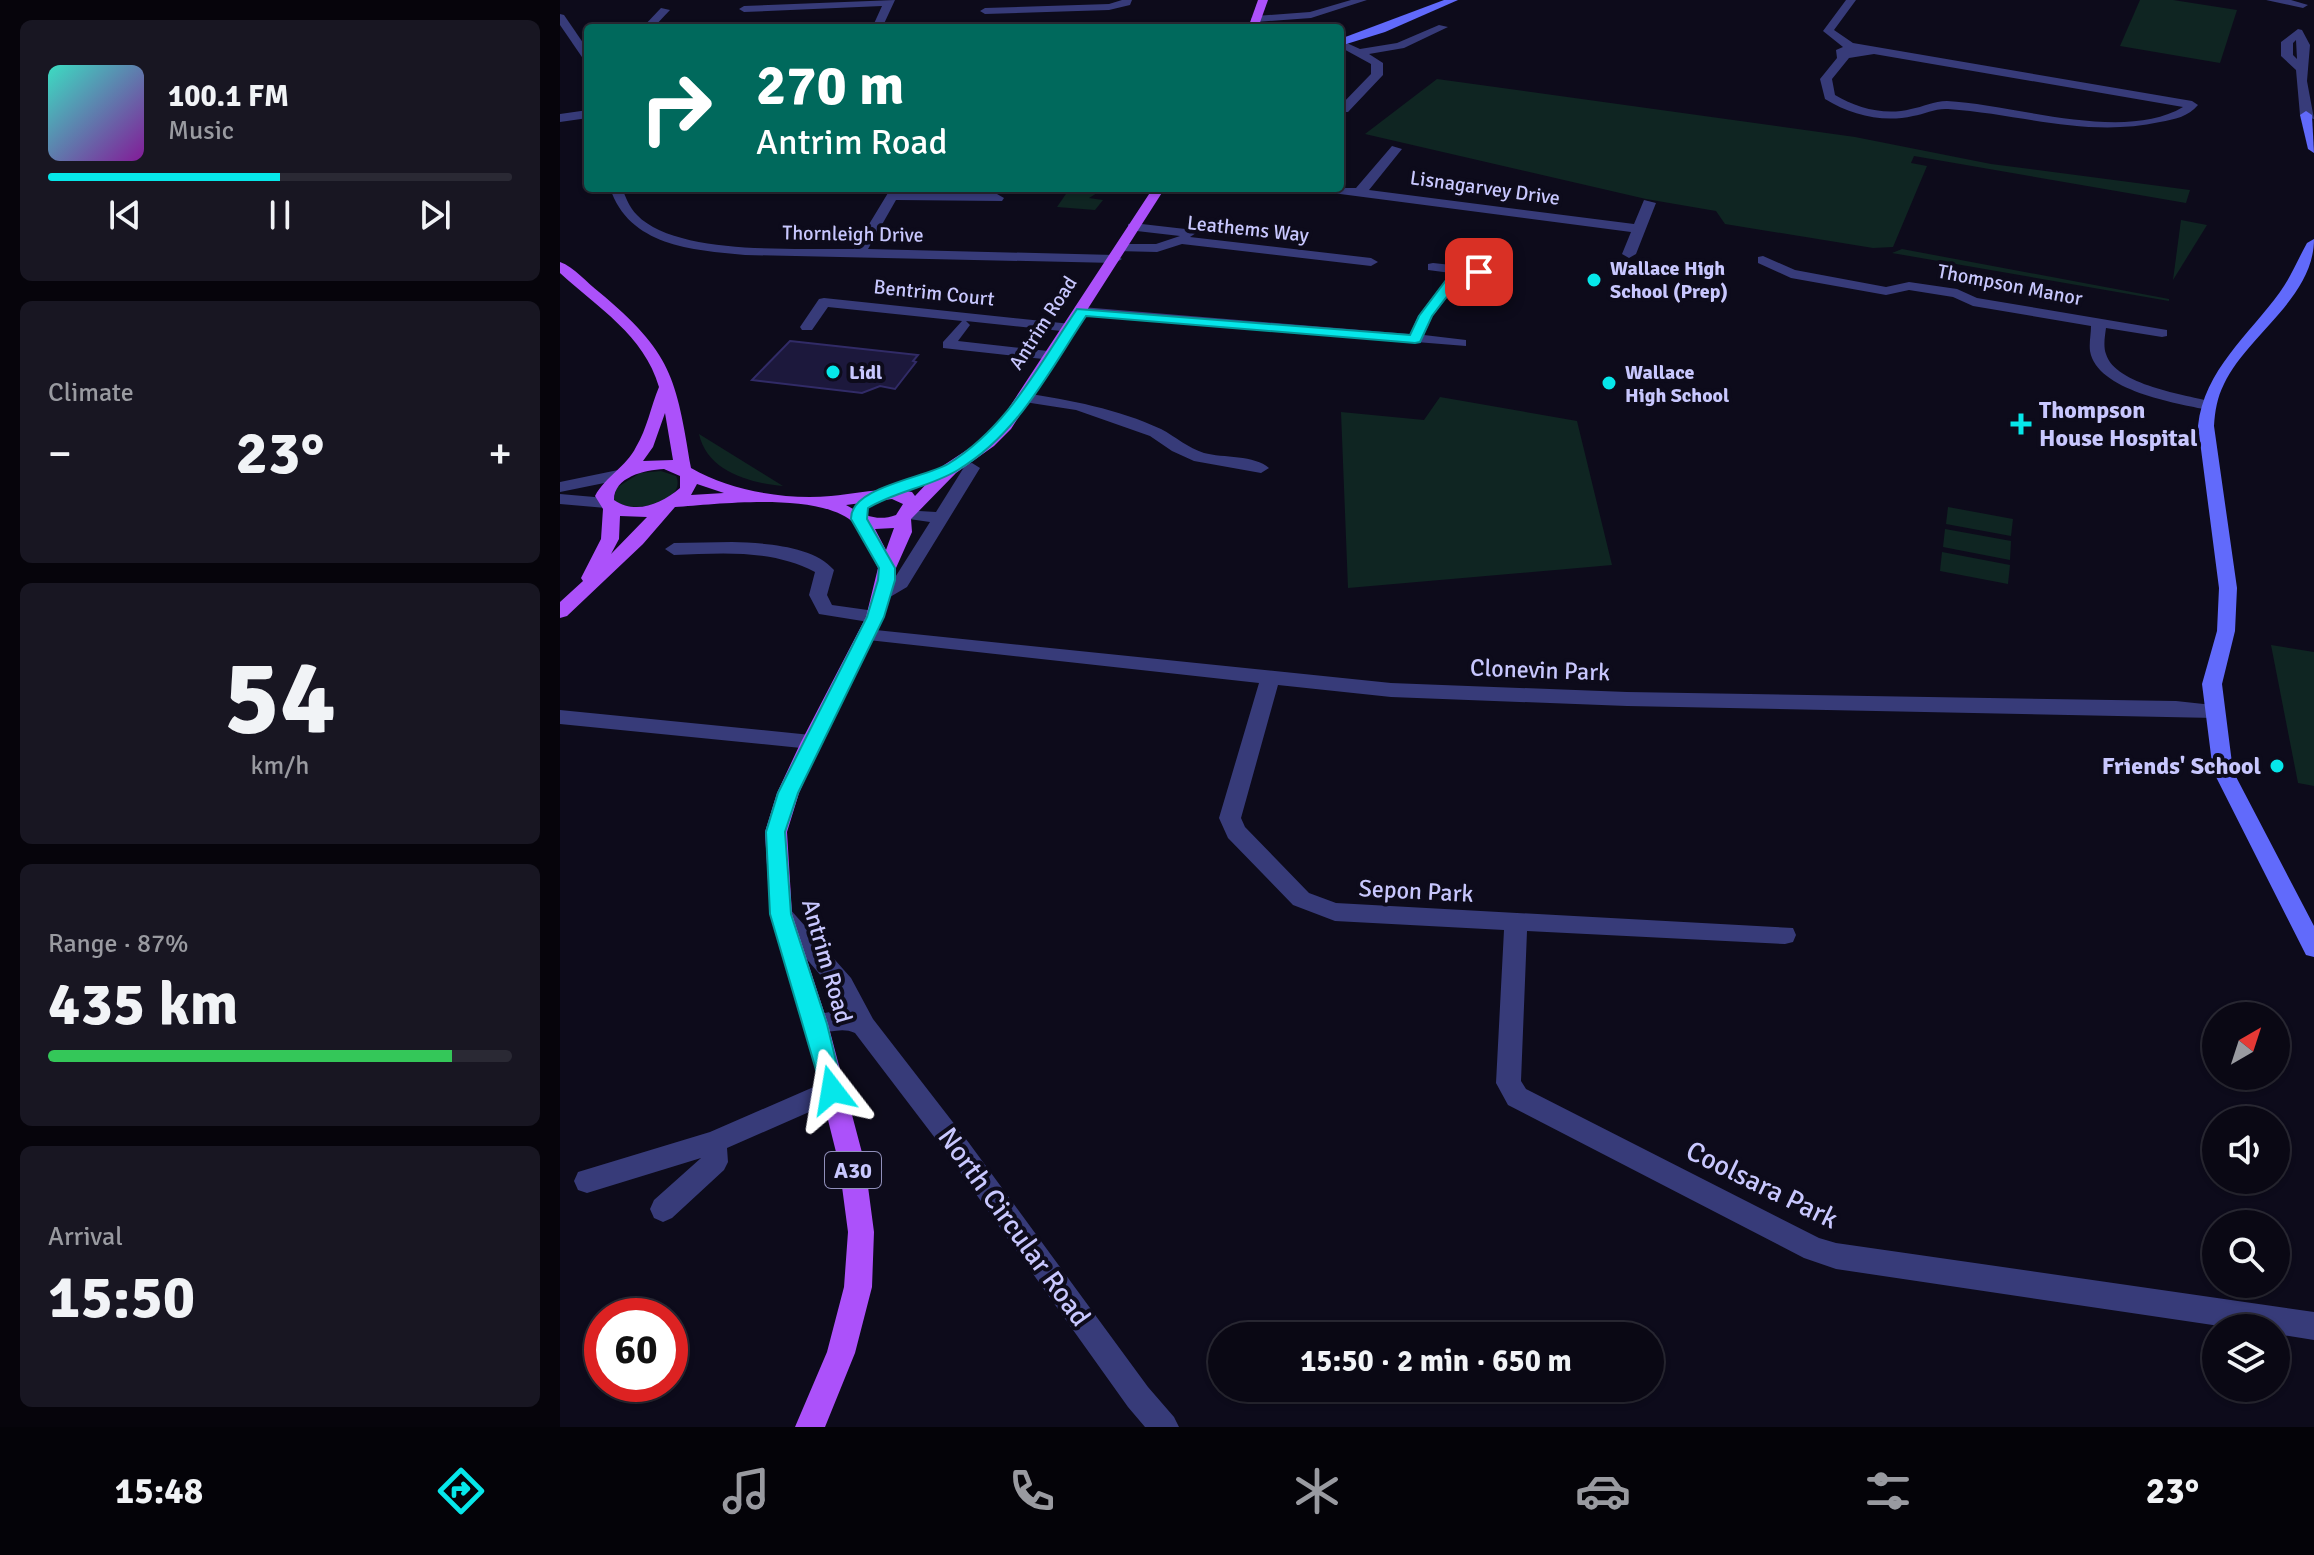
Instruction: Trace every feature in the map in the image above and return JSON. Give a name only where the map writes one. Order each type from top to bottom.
[{"type":"main road","points":[[1255,24],[1263,0]]},
{"type":"main road","name":"Antrim Road","points":[[810,1427],[841,1353],[858,1287],[861,1232],[852,1164],[816,1024],[781,914],[776,832],[788,793],[811,742],[871,626],[883,593],[887,568],[903,532],[907,514],[950,469],[988,443],[1005,426],[1156,192]]},
{"type":"main road","points":[[560,266],[651,350],[666,388],[688,489],[560,612]]},
{"type":"main road","points":[[584,589],[610,539],[607,488],[625,473],[645,447],[666,388]]},
{"type":"main road","points":[[625,473],[662,464],[686,471]]},
{"type":"main road","name":"Antrim Road","points":[[879,496],[950,469]]},
{"type":"main road","name":"A30","points":[[686,471],[750,496]]},
{"type":"main road","name":"A30","points":[[669,504],[750,496],[828,502],[879,496]]},
{"type":"main road","points":[[861,520],[885,525],[907,514],[910,500],[906,496],[879,496],[859,509],[861,520],[887,568]]},
{"type":"main road","name":"A30","points":[[828,502],[861,520]]},
{"type":"main road","points":[[609,506],[634,513],[669,504]]},
{"type":"street","points":[[985,10],[1109,7],[1126,3],[1127,0]]},
{"type":"street","points":[[1255,24],[1311,15],[1362,0]]},
{"type":"street","points":[[1344,42],[1453,0]]},
{"type":"street","points":[[1847,50],[1826,79],[1829,97],[1873,113],[1907,114],[1948,105],[2048,122],[2112,127],[2136,126],[2188,111],[2192,105],[1867,50],[1847,50],[1828,31],[1851,0]]},
{"type":"street","points":[[2271,0],[2307,2]]},
{"type":"street","points":[[744,9],[890,1],[879,24]]},
{"type":"street","points":[[651,24],[665,10]]},
{"type":"street","points":[[560,17],[584,49]]},
{"type":"street","points":[[1362,52],[1400,46],[1443,27]]},
{"type":"street","points":[[2298,32],[2304,45],[2301,68],[2314,149]]},
{"type":"street","points":[[1344,45],[1377,63],[1377,75],[1344,109]]},
{"type":"street","points":[[560,118],[584,115]]},
{"type":"street","points":[[1361,191],[1396,149]]},
{"type":"street","name":"Lisnagarvey Drive","points":[[1344,190],[1639,229]]},
{"type":"street","name":"Thornleigh Drive","points":[[618,192],[634,222],[661,236],[703,247],[858,254],[1118,253]]},
{"type":"street","points":[[858,254],[895,192],[997,198]]},
{"type":"street","points":[[1629,254],[1649,203]]},
{"type":"street","name":"Leathems Way","points":[[1118,253],[1157,248],[1181,240],[1370,258],[1133,227]]},
{"type":"street","points":[[2313,246],[2288,291],[2224,370],[2208,405],[2207,445],[2228,588],[2226,631],[2212,684],[2223,771],[2314,948]]},
{"type":"street","name":"Thompson Manor","points":[[1765,266],[1791,274],[1886,291],[1909,286],[1957,293],[1973,302],[2162,333]]},
{"type":"street","points":[[1433,267],[1498,274]]},
{"type":"street","points":[[1415,339],[1425,316],[1461,270]]},
{"type":"street","name":"Bentrim Court","points":[[807,327],[824,302],[1071,328]]},
{"type":"street","points":[[1082,311],[1461,343]]},
{"type":"street","name":"Thompson Manor","points":[[2099,323],[2098,356],[2109,370],[2124,380],[2163,394],[2208,405]]},
{"type":"street","name":"Bentrim Court","points":[[963,325],[948,345],[1052,355]]},
{"type":"street","points":[[1024,398],[1079,406],[1156,433],[1200,457],[1261,468]]},
{"type":"street","points":[[883,593],[901,583],[972,468]]},
{"type":"street","points":[[560,487],[625,473]]},
{"type":"street","points":[[560,499],[609,506]]},
{"type":"street","points":[[907,514],[942,518]]},
{"type":"street","name":"Clonevin Park","points":[[674,549],[760,548],[811,561],[825,570],[818,595],[826,610],[871,626],[1270,679],[1391,690],[1627,699],[2215,711]]},
{"type":"street","name":"Sepon Park","points":[[1270,679],[1230,818],[1236,832],[1301,899],[1335,912],[1785,935]]},
{"type":"street","points":[[560,717],[811,742]]},
{"type":"street","name":"North Circular Road","points":[[781,914],[843,985],[864,1026],[960,1151],[1138,1397],[1164,1427]]},
{"type":"street","name":"Coolsara Park","points":[[1516,922],[1508,1083],[1517,1097],[1814,1249],[2031,1286],[2314,1326]]},
{"type":"street","points":[[816,1024],[847,1018],[864,1026]]},
{"type":"street","points":[[587,1181],[714,1142],[832,1090]]},
{"type":"street","points":[[663,1209],[715,1162],[714,1142]]},
{"type":"green space","points":[[2140,0],[2173,0],[2237,10],[2220,63],[2120,46]]},
{"type":"green space","points":[[1437,79],[1855,137],[1991,164],[2190,190],[2186,203],[1914,156],[1911,163],[1927,166],[1893,247],[1873,248],[1725,224],[1716,211],[1646,199],[1365,134]]},
{"type":"green space","points":[[1067,192],[1099,192],[1089,198],[1103,200],[1095,210],[1057,207]]},
{"type":"green space","points":[[2181,220],[2207,225],[2173,280]]},
{"type":"green space","points":[[1902,249],[2169,299],[2169,301],[1892,253]]},
{"type":"green space","points":[[1440,397],[1577,421],[1612,565],[1348,588],[1341,412],[1424,420]]},
{"type":"green space","points":[[699,434],[783,486],[757,482],[731,473],[711,457]]},
{"type":"green space","points":[[661,471],[676,476],[674,493],[666,499],[656,504],[633,507],[614,500],[616,488],[640,473]]},
{"type":"green space","points":[[1948,507],[2013,519],[2011,536],[1946,524]]},
{"type":"green space","points":[[1945,529],[2011,541],[2010,560],[1943,547]]},
{"type":"green space","points":[[1942,552],[2010,565],[2008,584],[1940,571]]},
{"type":"green space","points":[[2271,645],[2314,652],[2314,786],[2298,783]]},
{"type":"building","name":"Lidl","points":[[790,341],[918,355],[895,389],[880,386],[862,393],[752,380]]},
{"type":"place","name":"Wallace High School (Prep)","points":[[1594,280]]},
{"type":"place","name":"Lidl","points":[[833,372]]},
{"type":"place","name":"Wallace High School","points":[[1609,383]]},
{"type":"place","name":"Thompson House Hospital","points":[[2021,424]]},
{"type":"place","name":"Friends' School","points":[[2277,766]]},
{"type":"route","points":[[832,1090],[816,1024],[781,914],[776,832],[788,793],[875,617],[887,580],[887,568],[859,519],[862,505],[875,497],[950,469],[988,443],[1005,426],[1082,311],[1415,339],[1425,316],[1461,270],[1479,272]]}]
